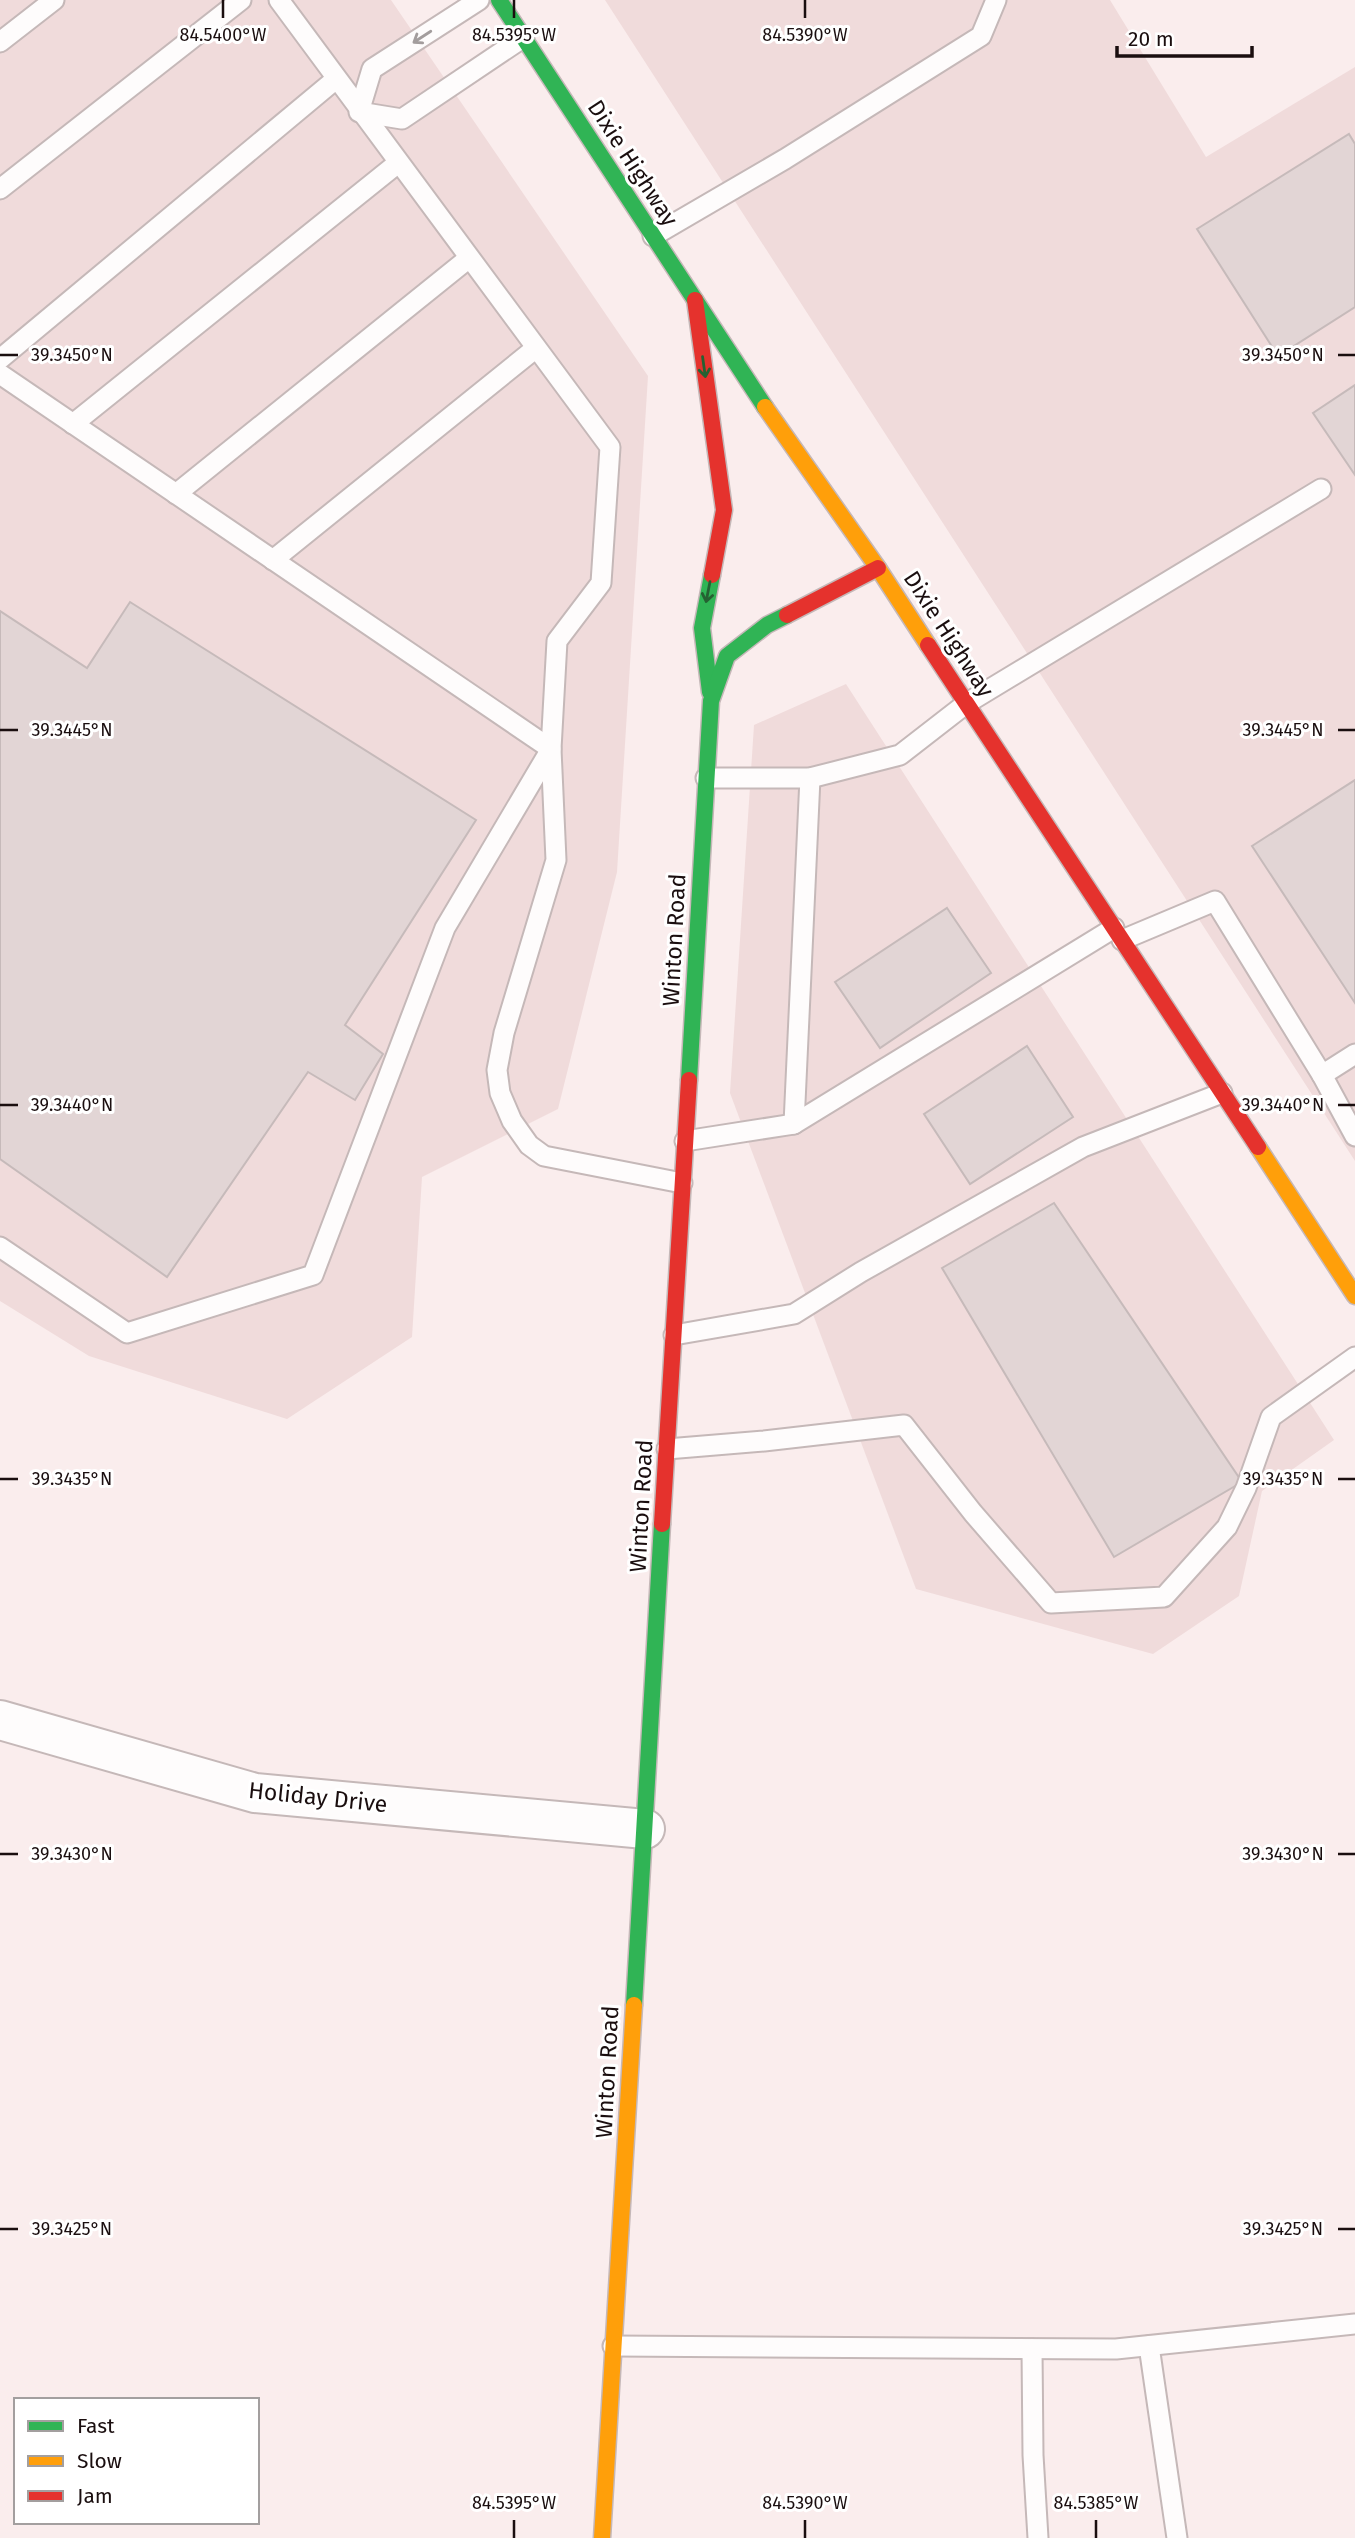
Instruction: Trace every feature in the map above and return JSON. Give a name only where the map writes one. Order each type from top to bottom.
[{"type":"street","name":"Dixie Highway","points":[[499,0],[744,376],[878,568],[1355,1296]]},
{"type":"street","points":[[695,300],[724,510],[702,628],[711,701]]},
{"type":"street","name":"Winton Road","points":[[602,2538],[711,701],[727,656],[767,625],[878,568]]},
{"type":"street","name":"Holiday Drive","points":[[0,1720],[255,1793],[645,1829]]},
{"type":"lane","points":[[0,42],[54,0]]},
{"type":"lane","points":[[0,189],[241,0]]},
{"type":"lane","points":[[279,0],[359,112],[610,447],[601,583],[557,641],[551,749],[556,860],[504,1033],[497,1070],[500,1093],[512,1121],[529,1145],[544,1156],[682,1183]]},
{"type":"lane","points":[[359,112],[372,69],[479,0]]},
{"type":"lane","points":[[653,236],[785,159],[982,36],[996,0]]},
{"type":"lane","points":[[359,112],[402,119],[524,37]]},
{"type":"lane","points":[[0,359],[335,79]]},
{"type":"lane","points":[[73,424],[398,163]]},
{"type":"lane","points":[[176,494],[469,258]]},
{"type":"lane","points":[[273,560],[536,348]]},
{"type":"lane","points":[[0,374],[551,749]]},
{"type":"lane","points":[[706,778],[810,778],[900,755],[967,703],[1321,489]]},
{"type":"lane","points":[[0,1247],[127,1333],[313,1275],[445,928],[551,749]]},
{"type":"lane","points":[[794,1124],[810,778]]},
{"type":"lane","points":[[685,1141],[794,1124],[1118,934],[1215,901],[1322,1075],[1355,1136]]},
{"type":"lane","points":[[1322,1075],[1355,1054]]},
{"type":"lane","points":[[674,1335],[793,1314],[861,1272],[1083,1147],[1222,1093]]},
{"type":"lane","points":[[667,1449],[904,1425],[973,1513],[1051,1603],[1164,1597],[1227,1527],[1246,1488],[1271,1417],[1355,1357]]},
{"type":"lane","points":[[613,2346],[1116,2349],[1355,2324]]},
{"type":"lane","points":[[1149,2346],[1177,2538]]},
{"type":"lane","points":[[1032,2349],[1033,2455],[1038,2538]]},
{"type":"shaded area","points":[[0,0],[391,0],[648,376],[617,872],[558,1109],[422,1177],[412,1337],[287,1419],[89,1356],[0,1301]]},
{"type":"shaded area","points":[[605,0],[1110,0],[1206,157],[1355,67],[1355,1161]]},
{"type":"shaded area","points":[[846,684],[1334,1440],[1262,1491],[1239,1596],[1153,1654],[916,1589],[730,1093],[754,725]]},
{"type":"building","points":[[1349,134],[1355,144],[1355,307],[1278,356],[1197,229]]},
{"type":"building","points":[[1355,385],[1355,475],[1313,413]]},
{"type":"building","points":[[130,602],[476,820],[345,1025],[383,1054],[355,1100],[308,1072],[167,1277],[0,1159],[0,611],[87,668]]},
{"type":"building","points":[[1355,780],[1355,1003],[1252,846]]},
{"type":"building","points":[[947,908],[991,973],[880,1048],[835,982]]},
{"type":"building","points":[[1027,1046],[1073,1117],[970,1184],[924,1114]]},
{"type":"building","points":[[1054,1203],[1242,1482],[1114,1557],[942,1268]]},
{"type":"traffic: fast","points":[[499,0],[765,407]]},
{"type":"traffic: fast","points":[[710,692],[702,628],[712,575]]},
{"type":"traffic: fast","points":[[689,1080],[711,701],[727,656],[767,625],[787,615]]},
{"type":"traffic: fast","points":[[634,2005],[662,1524]]},
{"type":"traffic: slow","points":[[765,407],[878,568],[928,645]]},
{"type":"traffic: slow","points":[[1258,1147],[1355,1296]]},
{"type":"traffic: slow","points":[[602,2538],[634,2005]]},
{"type":"traffic: jam","points":[[695,300],[724,510],[712,575]]},
{"type":"traffic: jam","points":[[787,615],[878,568]]},
{"type":"traffic: jam","points":[[928,645],[1258,1147]]},
{"type":"traffic: jam","points":[[662,1524],[689,1080]]}]
